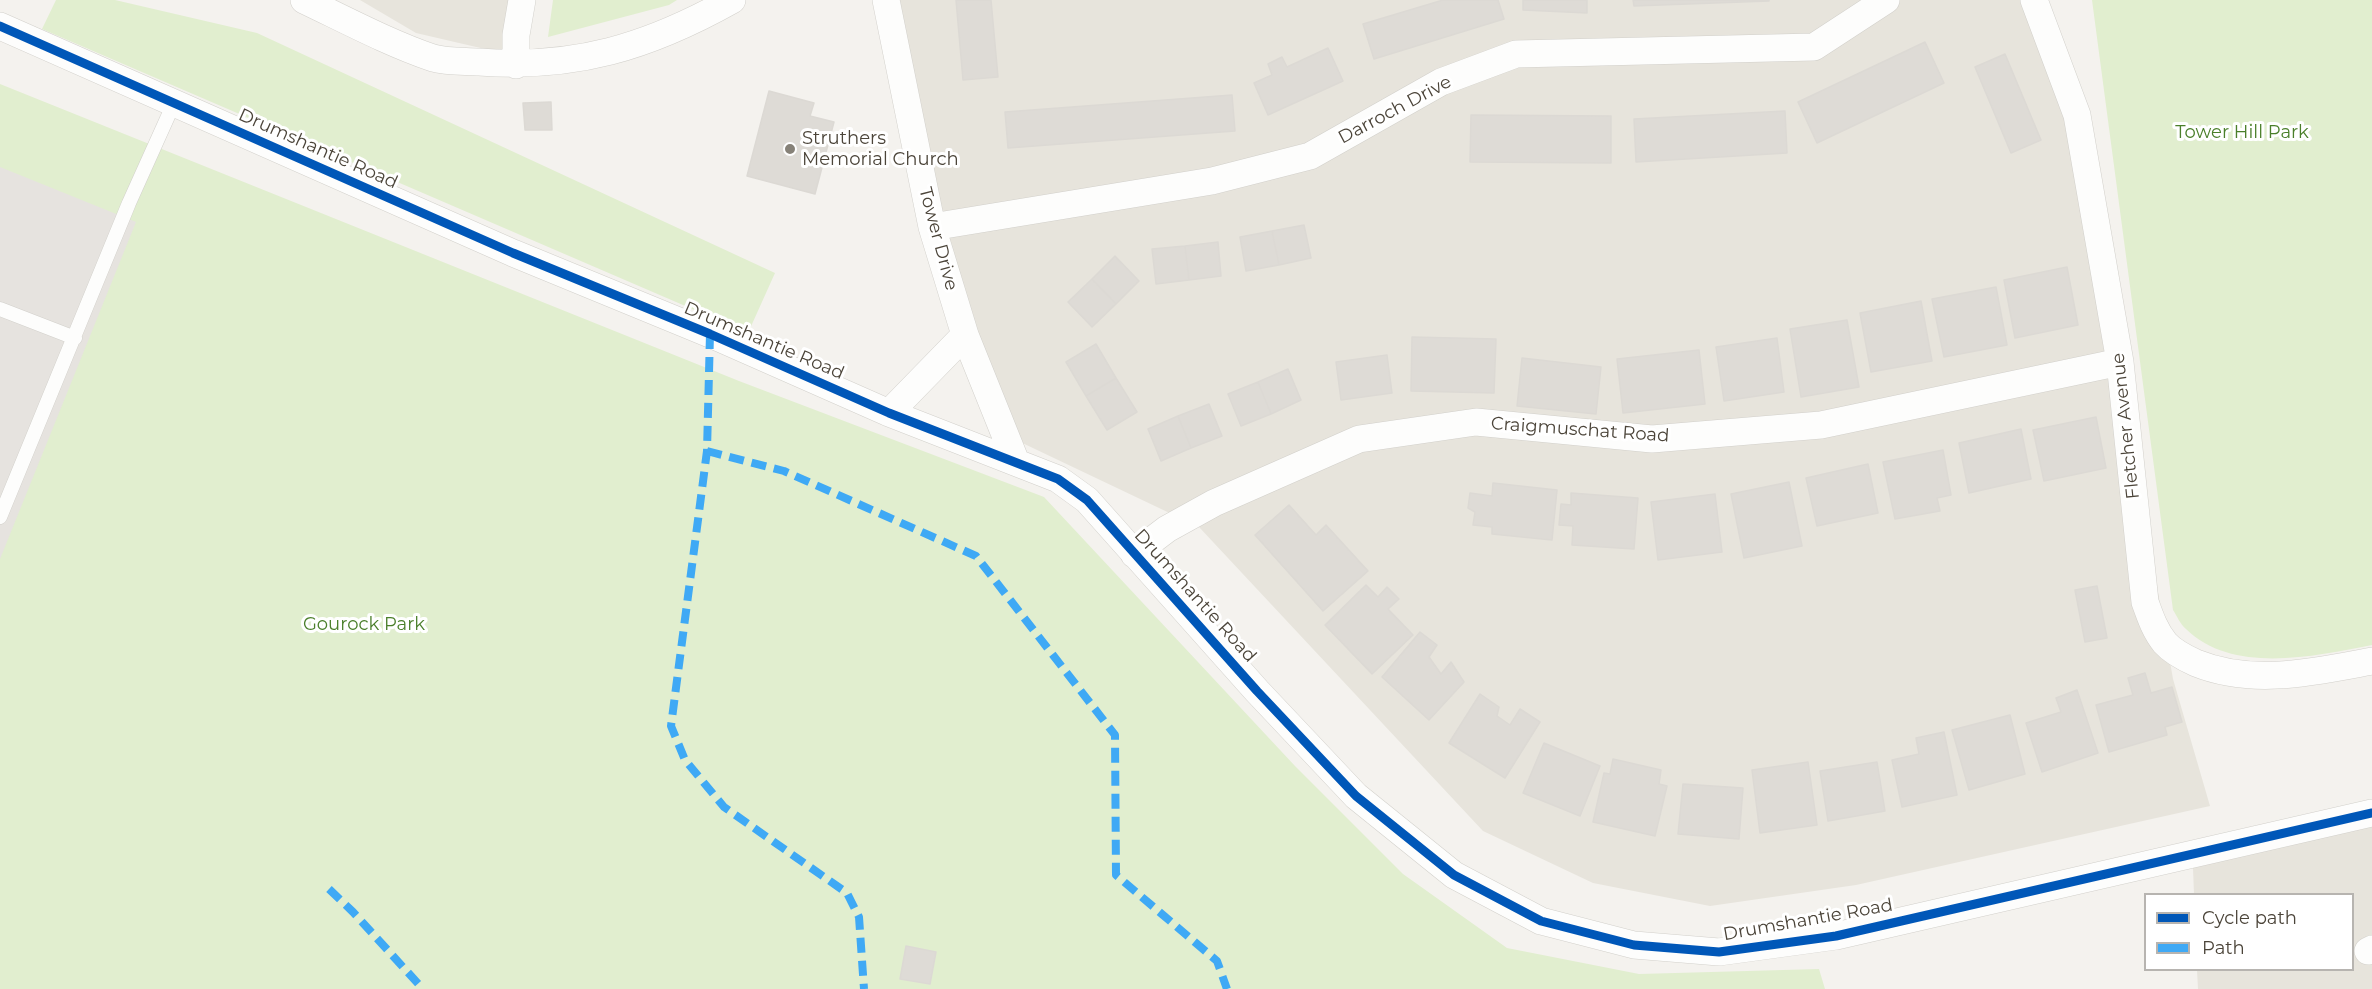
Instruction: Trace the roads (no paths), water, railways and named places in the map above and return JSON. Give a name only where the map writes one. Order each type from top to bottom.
[{"type":"street","points":[[304,0],[436,59],[516,65],[550,63],[597,55],[649,40],[693,21],[732,0]]},
{"type":"street","points":[[516,65],[516,35],[522,0]]},
{"type":"street","name":"Tower Drive","points":[[886,0],[932,227],[965,335],[1016,462]]},
{"type":"street","name":"Darroch Drive","points":[[932,227],[1212,181],[1310,156],[1441,82],[1516,54],[1814,47],[1886,0]]},
{"type":"street","name":"Fletcher Avenue","points":[[2034,0],[2077,115],[2120,362],[2145,602],[2154,626],[2166,644],[2184,658],[2208,668],[2265,676],[2300,674],[2372,661]]},
{"type":"street","name":"Drumshantie Road","points":[[0,26],[513,253],[710,334],[889,412],[1058,479],[1087,500],[1257,691],[1356,796],[1454,875],[1541,921],[1634,945],[1719,952],[1836,936],[2372,813]]},
{"type":"street","points":[[889,412],[965,335]]},
{"type":"street","name":"Craigmuschat Road","points":[[1134,554],[1167,529],[1214,503],[1359,439],[1476,422],[1652,439],[1821,425],[2120,362]]},
{"type":"lane","points":[[0,517],[129,203],[174,103]]},
{"type":"lane","points":[[0,309],[75,338]]},
{"type":"place","name":"Struthers Memorial Church","points":[[790,149]]},
{"type":"park label","name":"Tower Hill Park","points":[[2242,133]]},
{"type":"park label","name":"Gourock Park","points":[[364,625]]}]
